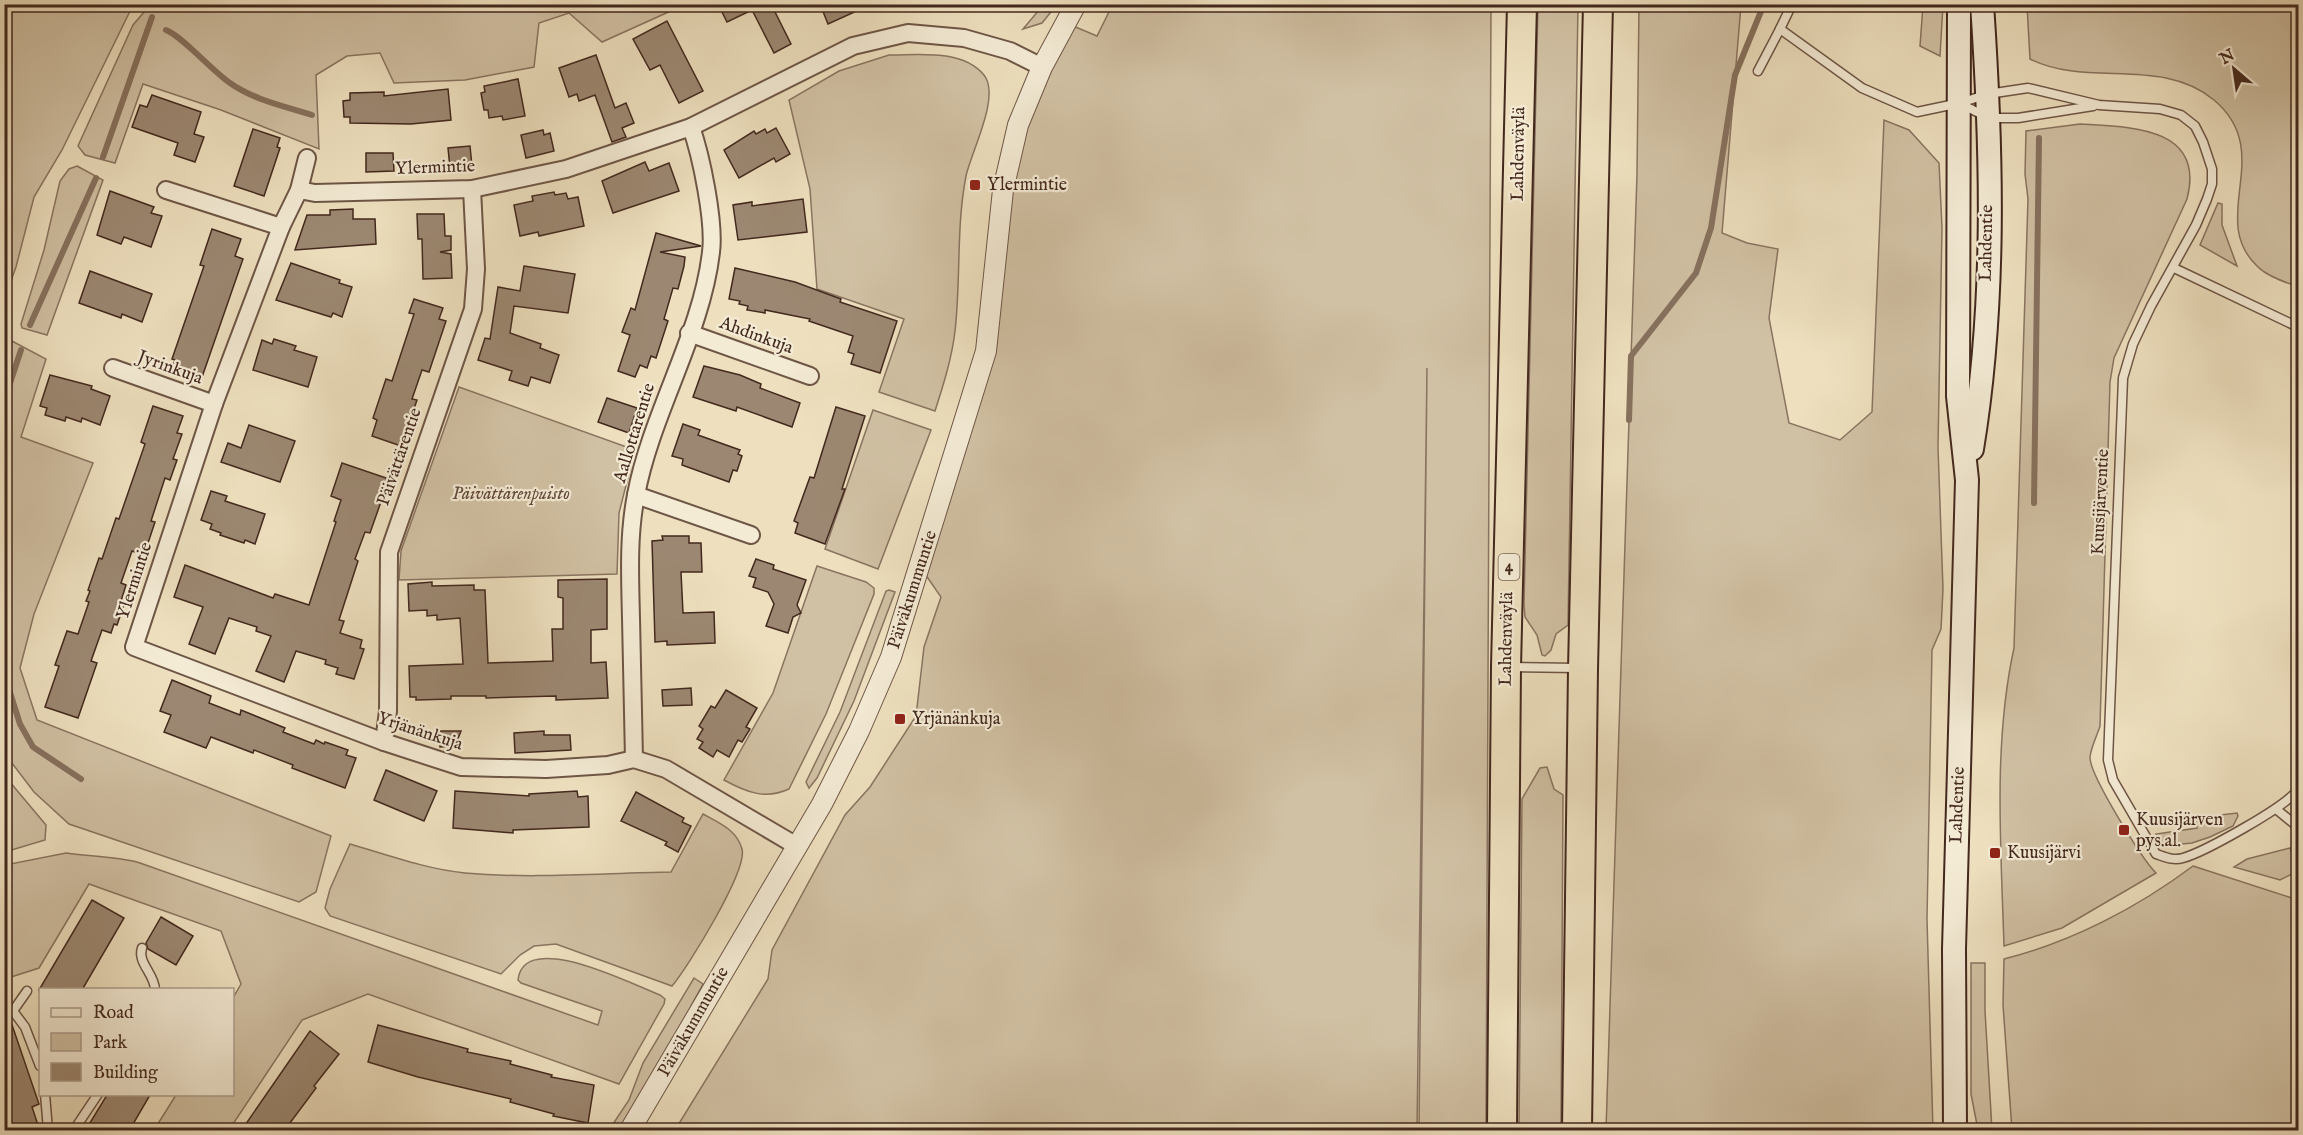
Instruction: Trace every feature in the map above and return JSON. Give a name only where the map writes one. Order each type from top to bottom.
[{"type":"highway","name":"Lahdenväylä","points":[[1502,1131],[1506,667],[1522,4]]},
{"type":"highway","points":[[1577,1131],[1583,669],[1598,4]]},
{"type":"main road","name":"Lahdentie","points":[[1955,1131],[1954,949],[1967,480],[1958,396],[1959,4]]},
{"type":"main road","name":"Lahdentie","points":[[1967,480],[1979,408],[1984,339],[1989,118],[1982,4]]},
{"type":"street","name":"Päiväkummuntie","points":[[630,1131],[795,845],[818,811],[859,731],[891,657],[913,593],[986,351],[1003,190],[1018,125],[1042,67],[1076,4]]},
{"type":"street","name":"Ylermintie","points":[[299,190],[315,193],[472,189],[566,169],[691,127],[854,46],[908,33],[964,38],[1010,51],[1042,67]]},
{"type":"street","name":"Aallottarentie","points":[[634,759],[629,543],[636,495],[652,435],[700,302],[712,242],[698,147],[691,127]]},
{"type":"street","name":"Ylermintie","points":[[134,647],[214,404],[281,226],[299,190],[307,158]]},
{"type":"street","name":"Päivättärentie","points":[[384,742],[388,711],[389,552],[473,309],[476,269],[472,189]]},
{"type":"street","points":[[166,190],[281,226]]},
{"type":"street","name":"Ahdinkuja","points":[[689,333],[810,376]]},
{"type":"street","name":"Jyrinkuja","points":[[113,368],[214,404]]},
{"type":"street","points":[[636,495],[752,535]]},
{"type":"street","name":"Yrjänänkuja","points":[[134,647],[384,742],[461,767],[546,769],[608,765],[634,759],[666,769],[795,845]]},
{"type":"lane","points":[[1758,71],[1792,4]]},
{"type":"lane","points":[[1780,29],[1862,88],[1917,112],[1960,103]]},
{"type":"lane","name":"Kuusijärventie","points":[[1960,103],[1988,94],[2028,88],[2099,105],[2160,109],[2181,115],[2195,126],[2204,142],[2210,158],[2212,184],[2196,225],[2151,306],[2133,344],[2123,378],[2108,760],[2113,780],[2156,854],[2173,860],[2191,855],[2278,808],[2293,798],[2298,789]]},
{"type":"lane","name":"Kuusijärventie","points":[[1960,103],[1989,118],[2018,118],[2099,105]]},
{"type":"lane","points":[[2174,268],[2298,327]]},
{"type":"lane","points":[[1506,667],[1583,669]]},
{"type":"lane","points":[[2278,808],[2298,827]]},
{"type":"lane","points":[[142,948],[142,961],[155,980],[155,988]]},
{"type":"lane","points":[[27,991],[9,1013],[25,1027],[39,1063]]},
{"type":"lane","points":[[45,1096],[48,1131]]},
{"type":"lane","points":[[74,1131],[97,1096]]},
{"type":"green space","points":[[5,4],[133,5],[62,150],[34,197],[16,267],[5,297]]},
{"type":"green space","points":[[1044,4],[1055,7],[1042,23],[1023,29]]},
{"type":"green space","points":[[1113,4],[1491,5],[1486,1130],[1419,1130],[1427,368],[1417,1130],[675,1130],[768,979],[772,950],[845,815],[870,787],[916,716],[924,647],[941,597],[921,568],[986,351],[1003,190],[1066,23],[1097,36]]},
{"type":"green space","points":[[150,5],[684,5],[602,42],[569,13],[539,23],[534,67],[465,80],[394,83],[380,53],[347,56],[316,75],[319,149],[221,110],[143,84],[115,163],[85,155],[78,146],[133,25]]},
{"type":"green space","points":[[1538,5],[1578,5],[1568,625],[1556,634],[1551,650],[1545,656],[1542,655],[1537,635],[1525,617],[1524,604]]},
{"type":"green space","points":[[1639,5],[1741,5],[1722,233],[1747,243],[1778,249],[1769,318],[1789,423],[1840,440],[1872,412],[1884,120],[1909,130],[1939,163],[1942,228],[1938,447],[1943,589],[1941,629],[1932,650],[1927,919],[1933,1130],[1606,1130],[1637,174]]},
{"type":"green space","points":[[1923,5],[1943,5],[1940,56],[1920,46]]},
{"type":"green space","points":[[2027,5],[2298,5],[2298,287],[2262,271],[2244,248],[2238,228],[2242,163],[2240,142],[2232,120],[2214,100],[2193,87],[2171,79],[2148,75],[2076,71],[2052,67],[2030,59]]},
{"type":"green space","points":[[927,54],[952,57],[975,67],[984,75],[988,84],[987,110],[966,176],[961,215],[955,331],[935,411],[879,392],[904,319],[817,289],[810,189],[789,100],[839,71],[889,55]]},
{"type":"green space","points":[[2080,124],[2120,127],[2159,135],[2174,144],[2185,157],[2190,175],[2187,199],[2114,358],[2110,382],[2100,726],[2090,757],[2107,797],[2129,835],[2156,873],[2062,928],[2004,946],[2000,834],[2001,758],[2007,684],[2014,648],[2028,199],[2025,174],[2026,131]]},
{"type":"green space","points":[[77,166],[103,180],[47,335],[22,328],[21,324],[44,250],[60,181],[69,169]]},
{"type":"green space","points":[[2218,203],[2222,204],[2222,225],[2237,266],[2200,245]]},
{"type":"green space","points":[[10,340],[46,359],[21,437],[93,463],[34,614],[20,668],[37,720],[331,836],[316,892],[299,902],[69,824],[34,792],[5,754],[4,345]]},
{"type":"green space","name":"Päivättärenpuisto","points":[[459,387],[635,450],[619,513],[617,574],[399,580],[401,551]]},
{"type":"green space","points":[[873,410],[931,430],[878,569],[825,549]]},
{"type":"green space","points":[[817,566],[866,582],[874,588],[874,594],[826,714],[789,789],[772,794],[748,791],[724,780],[773,693]]},
{"type":"green space","points":[[886,591],[895,592],[854,701],[817,778],[809,788],[806,782],[840,712]]},
{"type":"green space","points":[[1547,767],[1554,789],[1563,795],[1561,1130],[1519,1130],[1522,799],[1540,768]]},
{"type":"green space","points":[[4,775],[46,825],[45,840],[5,852]]},
{"type":"green space","points":[[2237,813],[2238,816],[2233,826],[2192,843],[2163,846],[2156,834],[2197,828],[2195,818]]},
{"type":"green space","points":[[703,814],[732,832],[740,842],[741,860],[727,897],[691,960],[672,986],[556,944],[534,946],[520,955],[501,974],[330,916],[325,908],[330,889],[350,844],[421,865],[465,873],[542,876],[671,872]]},
{"type":"green space","points":[[2290,848],[2295,864],[2292,874],[2280,880],[2234,867],[2247,859]]},
{"type":"green space","points":[[66,853],[140,863],[598,1025],[602,1011],[521,983],[518,980],[525,965],[539,959],[558,959],[581,964],[660,995],[665,999],[664,1004],[619,1084],[368,994],[302,1020],[229,1130],[154,1130],[175,1096],[234,1096],[234,996],[241,984],[221,931],[89,884],[39,968],[5,979],[5,865]]},
{"type":"green space","points":[[2193,866],[2298,900],[2298,1130],[2012,1130],[2003,1005],[2004,959],[2054,943],[2103,922],[2149,896]]},
{"type":"green space","points":[[1971,963],[1985,963],[1985,1011],[1992,1130],[1978,1130],[1971,1094]]},
{"type":"green space","points":[[694,978],[703,984],[653,1076],[619,1130],[609,1130],[629,1100],[643,1063]]},
{"type":"building","points":[[718,4],[771,4],[791,44],[774,53],[752,10],[727,22]]},
{"type":"building","points":[[820,4],[872,4],[828,24]]},
{"type":"building","points":[[667,21],[703,91],[679,103],[660,65],[650,70],[633,39]]},
{"type":"building","points":[[596,55],[615,108],[626,103],[634,123],[622,128],[626,137],[612,142],[595,95],[579,101],[577,94],[569,97],[559,68]]},
{"type":"building","points":[[518,79],[525,116],[503,120],[502,116],[489,118],[488,110],[484,110],[481,93],[485,92],[484,86]]},
{"type":"building","points":[[448,89],[451,120],[411,124],[350,123],[350,117],[344,117],[343,101],[350,100],[350,93],[384,92],[384,96]]},
{"type":"building","points":[[152,95],[201,112],[194,134],[204,137],[195,162],[174,155],[178,143],[132,127],[140,105],[147,107]]},
{"type":"building","points":[[776,128],[790,154],[776,162],[774,158],[739,178],[724,150],[754,131],[756,134],[765,129],[767,133]]},
{"type":"building","points":[[253,129],[280,138],[277,147],[280,148],[264,196],[234,186]]},
{"type":"building","points":[[543,130],[544,135],[550,133],[554,151],[526,158],[521,135]]},
{"type":"building","points":[[470,146],[472,166],[450,168],[448,148]]},
{"type":"building","points":[[366,153],[393,153],[394,171],[366,172]]},
{"type":"building","points":[[645,162],[649,171],[669,163],[679,191],[613,213],[602,181]]},
{"type":"building","points":[[110,191],[154,207],[151,213],[162,216],[151,247],[124,237],[121,244],[97,235]]},
{"type":"building","points":[[554,192],[555,195],[566,193],[568,199],[578,197],[584,226],[539,236],[538,232],[520,236],[514,205],[533,201],[532,196]]},
{"type":"building","points":[[803,199],[807,232],[738,240],[733,205],[752,202],[752,206]]},
{"type":"building","points":[[353,209],[353,219],[375,219],[376,244],[295,250],[307,215],[330,215],[330,210]]},
{"type":"building","points":[[417,214],[444,214],[445,236],[451,236],[451,250],[440,252],[451,254],[452,278],[423,279],[422,239],[418,239]]},
{"type":"building","points":[[212,229],[241,239],[235,256],[243,259],[201,380],[172,371],[175,360],[172,359],[204,266],[200,265]]},
{"type":"building","points":[[656,233],[701,246],[660,252],[685,257],[684,266],[678,289],[673,288],[664,319],[668,321],[656,358],[651,356],[647,368],[640,365],[635,377],[618,371],[630,335],[622,332],[631,308],[635,310]]},
{"type":"building","points":[[291,263],[340,280],[339,283],[352,287],[342,317],[333,313],[331,317],[276,300]]},
{"type":"building","points":[[524,266],[575,274],[568,313],[514,306],[510,333],[541,344],[540,348],[559,355],[550,383],[531,377],[528,386],[509,380],[512,371],[478,360],[485,338],[490,339],[498,287],[520,291]]},
{"type":"building","points":[[735,268],[795,282],[841,299],[840,302],[897,321],[880,373],[851,364],[854,354],[848,352],[853,336],[809,321],[810,319],[765,310],[765,313],[747,310],[748,306],[739,304],[740,301],[729,299]]},
{"type":"building","points":[[90,271],[152,294],[142,322],[122,314],[121,318],[79,303]]},
{"type":"building","points":[[414,299],[443,308],[439,319],[446,321],[429,372],[422,370],[412,399],[417,400],[401,446],[372,436],[377,420],[373,418],[386,379],[392,381],[414,314],[409,313]]},
{"type":"building","points":[[274,339],[296,346],[294,350],[317,357],[308,387],[253,370],[262,340],[272,344]]},
{"type":"building","points":[[704,366],[740,375],[761,384],[760,388],[800,403],[792,427],[737,407],[736,411],[693,397]]},
{"type":"building","points":[[50,375],[92,386],[91,389],[110,396],[100,425],[82,418],[81,422],[66,417],[65,421],[45,415],[47,408],[40,406]]},
{"type":"building","points":[[607,398],[637,408],[629,433],[598,422]]},
{"type":"building","points":[[153,406],[183,416],[177,433],[182,434],[173,459],[177,460],[170,480],[165,478],[151,521],[155,522],[148,543],[145,542],[141,554],[132,551],[121,583],[126,585],[121,601],[125,602],[117,625],[114,624],[111,633],[102,630],[91,661],[97,663],[78,718],[45,707],[59,666],[55,665],[67,631],[78,634],[89,602],[86,601],[90,591],[88,590],[99,558],[102,559],[116,518],[119,519],[145,444],[141,442]]},
{"type":"building","points":[[836,407],[865,416],[842,489],[845,489],[825,544],[795,533],[798,523],[794,521],[810,477],[814,478]]},
{"type":"building","points":[[683,424],[700,430],[698,435],[740,450],[738,454],[742,456],[737,471],[733,470],[729,482],[682,465],[683,459],[672,456]]},
{"type":"building","points":[[249,425],[295,441],[280,482],[221,462],[228,443],[241,448]]},
{"type":"building","points":[[342,463],[389,479],[370,533],[365,532],[355,559],[358,561],[339,620],[344,621],[340,633],[362,640],[360,648],[364,649],[354,679],[336,674],[338,668],[325,664],[326,660],[296,651],[284,682],[256,671],[271,636],[256,631],[257,627],[229,618],[215,654],[189,644],[203,607],[174,597],[185,565],[273,598],[275,594],[309,605],[336,522],[334,521],[341,500],[331,496]]},
{"type":"building","points":[[211,491],[227,496],[225,501],[265,514],[255,544],[220,535],[221,533],[210,529],[212,524],[201,520]]},
{"type":"building","points":[[662,536],[689,536],[689,543],[701,543],[702,572],[681,572],[683,613],[714,612],[715,643],[667,645],[667,641],[655,642],[652,541],[663,540]]},
{"type":"building","points":[[756,559],[774,565],[773,569],[806,580],[797,605],[801,613],[793,617],[788,633],[766,626],[774,604],[768,592],[753,587],[756,578],[749,576]]},
{"type":"building","points":[[607,579],[607,629],[591,630],[591,663],[606,662],[608,698],[556,700],[556,696],[486,698],[486,696],[451,696],[451,699],[416,700],[416,697],[410,697],[409,666],[463,664],[460,618],[437,620],[437,615],[427,616],[427,610],[409,611],[408,584],[432,582],[432,586],[474,585],[474,590],[485,590],[488,663],[553,661],[552,629],[563,629],[563,598],[558,597],[558,580]]},
{"type":"building","points":[[172,680],[211,696],[209,703],[240,715],[241,710],[285,728],[283,732],[314,744],[316,740],[348,750],[346,755],[356,758],[345,788],[292,768],[293,765],[254,750],[253,753],[211,737],[206,748],[164,732],[171,715],[160,711]]},
{"type":"building","points":[[691,688],[692,705],[663,706],[662,690]]},
{"type":"building","points":[[726,690],[757,708],[746,727],[750,729],[742,742],[738,740],[729,757],[717,750],[713,757],[699,748],[703,742],[697,739],[703,729],[699,726],[711,706],[715,708]]},
{"type":"building","points":[[440,731],[461,731],[455,746],[440,747]]},
{"type":"building","points":[[544,731],[544,735],[570,735],[571,750],[515,753],[514,733]]},
{"type":"building","points":[[386,770],[437,791],[424,821],[374,800]]},
{"type":"building","points":[[455,791],[529,796],[529,794],[577,791],[578,797],[588,796],[589,827],[513,830],[513,833],[453,828]]},
{"type":"building","points":[[636,792],[684,818],[682,822],[691,826],[678,852],[665,845],[667,842],[621,821]]},
{"type":"building","points":[[92,900],[124,918],[83,988],[40,988]]},
{"type":"building","points":[[161,917],[193,936],[176,965],[148,949],[146,943]]},
{"type":"building","points":[[10,1019],[39,1104],[32,1107],[40,1131],[14,1131],[9,1115],[4,1116],[4,1021]]},
{"type":"building","points":[[378,1025],[468,1049],[467,1052],[511,1061],[510,1064],[552,1075],[551,1077],[594,1085],[588,1123],[553,1116],[554,1114],[510,1102],[511,1099],[418,1077],[368,1062]]},
{"type":"building","points":[[310,1031],[339,1054],[314,1086],[316,1088],[284,1131],[241,1131]]},
{"type":"building","points":[[106,1096],[149,1096],[129,1131],[85,1131]]},
{"type":"waterway","points":[[1629,420],[1631,356],[1696,273],[1711,228],[1735,75],[1764,4]]},
{"type":"waterway","points":[[103,157],[152,17]]},
{"type":"waterway","points":[[166,30],[173,33],[222,77],[239,89],[270,102],[312,115]]},
{"type":"waterway","points":[[2034,503],[2039,138]]},
{"type":"waterway","points":[[30,325],[96,178]]},
{"type":"waterway","points":[[4,401],[21,350]]},
{"type":"waterway","points":[[4,674],[20,724],[33,747],[81,779]]},
{"type":"place","name":"Ylermintie","points":[[975,185]]},
{"type":"place","name":"Yrjänänkuja","points":[[900,719]]},
{"type":"place","name":"Kuusijärven pys.al.","points":[[2124,830]]},
{"type":"place","name":"Kuusijärvi","points":[[1995,853]]}]
